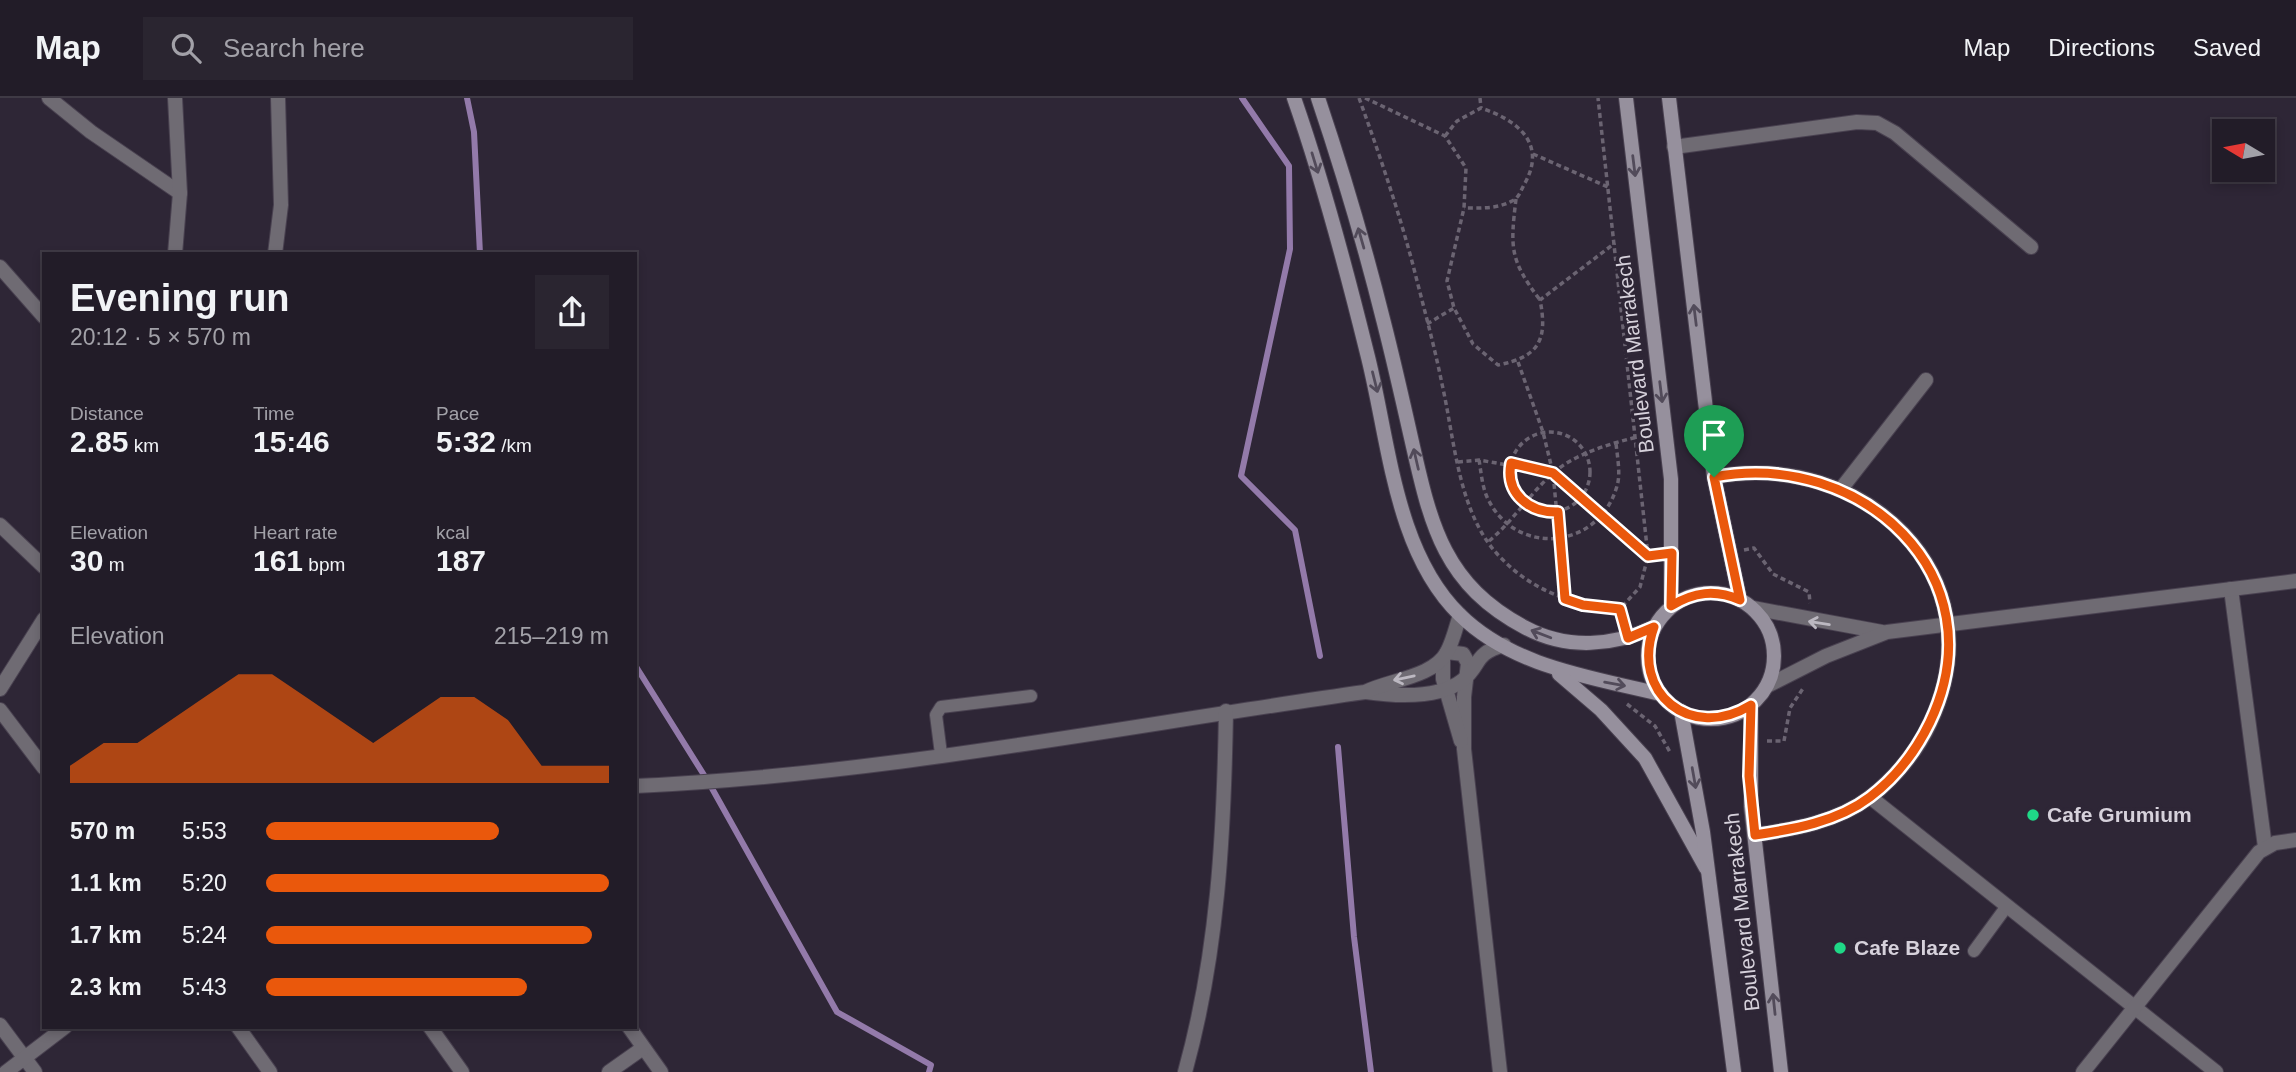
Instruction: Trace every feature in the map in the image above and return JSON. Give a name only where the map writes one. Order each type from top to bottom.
[{"type":"main road","points":[[1294,98],[1353,298],[1409,533],[1430,576],[1460,615],[1504,645],[1550,667],[1660,694],[1681,711],[1709,719],[1724,718],[1751,705],[1767,686],[1773,670],[1773,645],[1764,621],[1747,604],[1728,552],[1714,477],[1669,98]]},
{"type":"main road","points":[[1318,98],[1374,286],[1423,494],[1444,551],[1481,599],[1530,631],[1575,643],[1595,643],[1628,638],[1654,627]]},
{"type":"main road","name":"Boulevard Marrakech","points":[[1626,98],[1671,479],[1671,606]]},
{"type":"main road","points":[[1660,694],[1648,668],[1649,640],[1654,627],[1671,606],[1690,596],[1712,592],[1747,604]]},
{"type":"main road","points":[[1550,667],[1601,710],[1645,758],[1709,873]]},
{"type":"main road","name":"Boulevard Marrakech","points":[[1751,705],[1749,741],[1755,835],[1782,1072]]},
{"type":"main road","name":"Boulevard Marrakech","points":[[1681,711],[1709,873],[1734,1072]]},
{"type":"street","points":[[49,98],[91,132],[180,193]]},
{"type":"street","points":[[175,98],[180,193],[175,252]]},
{"type":"street","points":[[275,252],[281,205],[278,98]]},
{"type":"street","points":[[1674,146],[1857,122],[1877,123],[1895,133],[2031,247]]},
{"type":"street","points":[[0,267],[42,315]]},
{"type":"street","points":[[1841,489],[1926,380]]},
{"type":"street","points":[[1714,477],[1757,471],[1810,478],[1841,489],[1879,512],[1911,543],[1935,580],[1944,601],[1948,625],[1950,652],[1936,709],[1907,760],[1870,797],[1839,814],[1813,823],[1755,835]]},
{"type":"street","points":[[0,525],[42,565]]},
{"type":"street","points":[[1747,604],[1813,622],[1887,632],[2296,581]]},
{"type":"street","points":[[2231,589],[2265,847]]},
{"type":"street","points":[[1460,615],[1445,655],[1445,689],[1464,749]]},
{"type":"street","points":[[0,689],[42,622]]},
{"type":"street","points":[[1767,686],[1820,659],[1887,632]]},
{"type":"street","points":[[637,786],[709,783],[941,754],[1365,692],[1396,695],[1445,689],[1467,676],[1478,658],[1504,645]]},
{"type":"street","points":[[1365,692],[1385,682],[1416,675],[1453,650],[1466,657],[1464,749],[1500,1072]]},
{"type":"street","points":[[0,710],[42,765]]},
{"type":"street","points":[[1185,1072],[1208,977],[1215,925],[1223,830],[1226,711]]},
{"type":"street","points":[[1870,797],[2216,1072]]},
{"type":"street","points":[[2083,1072],[2265,847],[2296,840]]},
{"type":"street","points":[[0,1025],[35,1072]]},
{"type":"street","points":[[6,1072],[62,1029]]},
{"type":"street","points":[[239,1029],[270,1072]]},
{"type":"street","points":[[431,1029],[462,1072]]},
{"type":"street","points":[[630,1029],[661,1072]]},
{"type":"street","points":[[610,1072],[643,1048]]},
{"type":"lane","points":[[941,754],[936,715],[941,707],[1031,696]]},
{"type":"lane","points":[[1974,951],[2007,906]]},
{"type":"path","points":[[1359,98],[1408,250],[1458,462],[1478,527],[1500,558],[1540,590],[1583,605],[1620,609]]},
{"type":"path","points":[[1364,98],[1445,136],[1466,168],[1464,208],[1447,281],[1454,308],[1473,345],[1498,365],[1517,361],[1538,347],[1545,327],[1540,300],[1517,269],[1512,233],[1516,200],[1531,173],[1533,154],[1524,131],[1503,115],[1481,108],[1457,121],[1445,136]]},
{"type":"path","points":[[1480,98],[1481,108]]},
{"type":"path","points":[[1598,98],[1648,556],[1640,587],[1620,609]]},
{"type":"path","points":[[1533,154],[1608,187]]},
{"type":"path","points":[[1464,208],[1496,208],[1516,200]]},
{"type":"path","points":[[1540,300],[1615,243]]},
{"type":"path","points":[[1427,324],[1454,308]]},
{"type":"path","points":[[1517,361],[1543,432],[1553,473],[1565,599]]},
{"type":"path","points":[[1543,432],[1564,433],[1581,445],[1587,454],[1591,475],[1581,497],[1558,512],[1537,510],[1526,504],[1514,489],[1511,463],[1524,441],[1543,432]]},
{"type":"path","points":[[1489,541],[1508,525],[1553,473],[1587,454],[1637,437]]},
{"type":"path","points":[[1479,460],[1487,497],[1508,525],[1532,538],[1560,538],[1583,532],[1603,515],[1618,484],[1616,443]]},
{"type":"path","points":[[1458,462],[1479,460],[1511,463],[1553,473],[1648,556],[1672,553]]},
{"type":"path","points":[[1728,552],[1754,548],[1773,575],[1809,592],[1813,622]]},
{"type":"path","points":[[1620,609],[1628,638]]},
{"type":"path","points":[[1749,741],[1784,741],[1790,708],[1804,688],[1821,676],[1820,659]]},
{"type":"path","points":[[1624,685],[1623,702],[1655,726],[1671,753],[1689,752]]},
{"type":"waterway","points":[[467,98],[474,132],[480,252]]},
{"type":"waterway","points":[[1242,98],[1289,166],[1290,249],[1241,476],[1295,530],[1320,656]]},
{"type":"waterway","points":[[637,668],[709,783],[837,1012],[931,1065],[929,1072]]},
{"type":"waterway","points":[[1338,747],[1354,937],[1371,1072]]},
{"type":"place","name":"Cafe Grumium","points":[[2033,815]]},
{"type":"place","name":"Cafe Blaze","points":[[1840,948]]},
{"type":"route","points":[[1511,463],[1553,473],[1648,556],[1672,553],[1671,606],[1683,598],[1712,592],[1727,594],[1740,600],[1714,477],[1757,471],[1800,475],[1821,481],[1861,499],[1896,526],[1911,543],[1935,580],[1944,601],[1950,652],[1945,681],[1924,735],[1907,760],[1870,797],[1839,814],[1796,829],[1755,835],[1749,776],[1751,705],[1724,718],[1709,719],[1694,717],[1670,704],[1660,694],[1648,668],[1649,640],[1654,627],[1628,638],[1620,609],[1583,605],[1565,599],[1558,512],[1537,510],[1526,504],[1514,489],[1510,469],[1511,463]]}]
